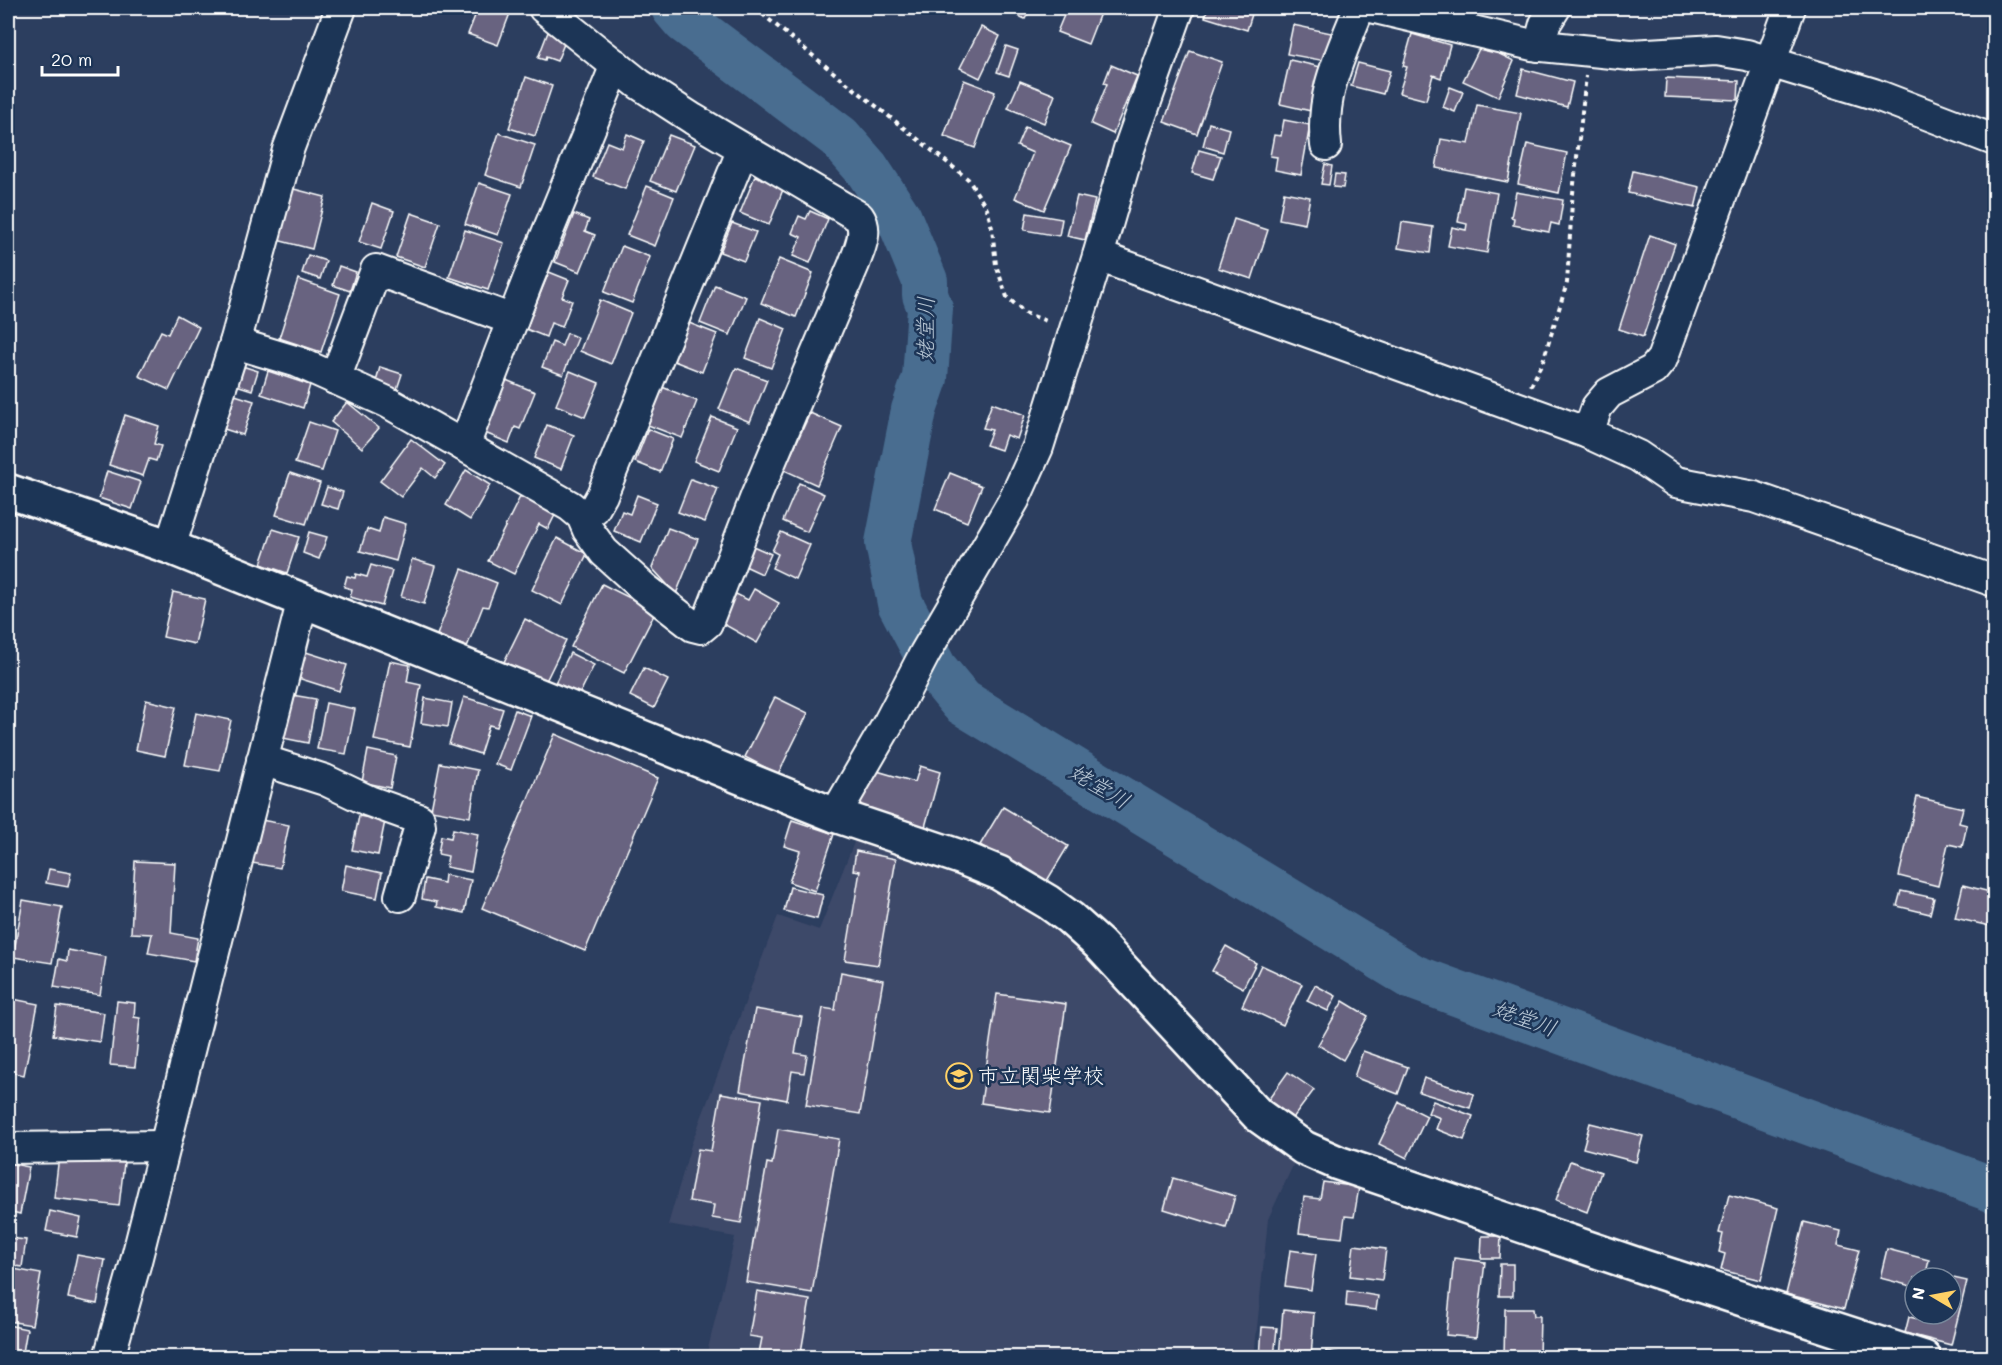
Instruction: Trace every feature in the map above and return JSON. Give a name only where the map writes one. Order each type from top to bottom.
[{"type":"street","points":[[170,547],[235,343],[288,150],[341,8]]},
{"type":"street","points":[[235,343],[298,362],[387,402],[570,506],[582,516],[588,531],[604,552],[643,587],[693,626],[701,628],[707,623],[757,494],[854,264],[864,232],[862,222],[859,218],[648,90],[544,8]]},
{"type":"street","points":[[835,815],[1014,500],[1038,447],[1130,148],[1179,8]]},
{"type":"street","points":[[1326,145],[1324,125],[1328,90],[1359,8]]},
{"type":"street","points":[[1375,8],[1539,46],[1631,55],[1716,50],[1772,61],[1874,94],[1995,140]]},
{"type":"street","points":[[1539,46],[1545,24],[1555,8]]},
{"type":"street","points":[[1588,433],[1598,407],[1609,393],[1653,370],[1662,359],[1790,8]]},
{"type":"street","points":[[464,446],[616,65]]},
{"type":"street","points":[[582,516],[594,509],[602,495],[743,148]]},
{"type":"street","points":[[1098,256],[1588,433],[1638,456],[1676,482],[1754,497],[1995,581]]},
{"type":"street","points":[[335,379],[376,270],[513,320]]},
{"type":"street","points":[[8,491],[170,547],[835,815],[960,857],[999,873],[1070,918],[1113,957],[1258,1115],[1304,1148],[1349,1167],[1890,1353],[1924,1358]]},
{"type":"street","points":[[109,1358],[135,1265],[303,599]]},
{"type":"street","points":[[262,760],[326,780],[369,801],[419,819],[420,826],[400,896]]},
{"type":"street","points":[[8,1148],[164,1146]]},
{"type":"path","points":[[755,8],[968,179],[987,209],[992,228],[996,265],[1007,297],[1025,313],[1074,331]]},
{"type":"path","points":[[1521,408],[1543,361],[1567,283],[1572,202],[1590,51]]},
{"type":"shaded area","name":"市立関柴学校","points":[[855,840],[962,877],[1012,898],[1072,944],[1295,1161],[1268,1219],[1254,1357],[706,1357],[735,1237],[668,1225],[691,1145],[778,916],[819,930]]},
{"type":"building","points":[[478,8],[512,8],[498,45],[468,34]]},
{"type":"building","points":[[1002,8],[1031,8],[1025,19]]},
{"type":"building","points":[[1067,8],[1102,8],[1088,44],[1057,32]]},
{"type":"building","points":[[1208,8],[1254,8],[1247,30],[1205,17]]},
{"type":"building","points":[[1293,25],[1336,34],[1331,62],[1287,54]]},
{"type":"building","points":[[981,27],[1000,36],[980,78],[960,68]]},
{"type":"building","points":[[548,32],[566,39],[557,61],[546,57],[545,60],[538,58]]},
{"type":"building","points":[[1412,34],[1450,45],[1441,78],[1433,75],[1426,100],[1399,93],[1407,67],[1403,66]]},
{"type":"building","points":[[1481,45],[1514,61],[1498,97],[1463,81]]},
{"type":"building","points":[[1006,46],[1018,50],[1009,76],[997,72]]},
{"type":"building","points":[[1190,51],[1222,62],[1197,134],[1164,122]]},
{"type":"building","points":[[1290,60],[1321,67],[1311,111],[1280,104]]},
{"type":"building","points":[[1358,63],[1390,71],[1383,94],[1351,86]]},
{"type":"building","points":[[1111,65],[1137,76],[1113,134],[1091,124],[1107,84],[1104,83]]},
{"type":"building","points":[[1523,69],[1573,82],[1567,107],[1517,94]]},
{"type":"building","points":[[526,77],[552,86],[535,136],[509,128]]},
{"type":"building","points":[[1666,78],[1739,81],[1738,100],[1665,97]]},
{"type":"building","points":[[964,80],[995,92],[975,148],[944,136]]},
{"type":"building","points":[[1020,81],[1055,95],[1044,123],[1008,108]]},
{"type":"building","points":[[1450,87],[1463,92],[1455,112],[1443,107]]},
{"type":"building","points":[[1477,105],[1521,113],[1508,182],[1436,168],[1441,139],[1469,144]]},
{"type":"building","points":[[1284,120],[1310,125],[1301,175],[1275,170],[1277,157],[1270,156],[1274,135],[1281,136]]},
{"type":"building","points":[[1209,123],[1229,129],[1223,152],[1203,146]]},
{"type":"building","points":[[1025,127],[1071,146],[1044,210],[1015,198],[1033,153],[1017,146]]},
{"type":"building","points":[[499,133],[535,145],[521,187],[485,175]]},
{"type":"building","points":[[627,134],[644,141],[625,189],[593,177],[607,142],[622,148]]},
{"type":"building","points":[[669,135],[695,145],[676,191],[650,181]]},
{"type":"building","points":[[1527,144],[1567,153],[1559,193],[1518,184]]},
{"type":"building","points":[[1199,150],[1221,156],[1213,179],[1192,173]]},
{"type":"building","points":[[1325,164],[1332,166],[1329,185],[1321,184]]},
{"type":"building","points":[[1633,171],[1700,187],[1695,208],[1628,193]]},
{"type":"building","points":[[1335,174],[1345,175],[1343,188],[1333,187]]},
{"type":"building","points":[[755,176],[784,187],[769,225],[740,213]]},
{"type":"building","points":[[479,183],[512,194],[498,235],[465,224]]},
{"type":"building","points":[[647,186],[674,197],[655,246],[627,235]]},
{"type":"building","points":[[1464,187],[1497,193],[1487,253],[1448,246],[1452,227],[1466,230],[1467,224],[1458,222]]},
{"type":"building","points":[[290,188],[325,197],[312,249],[277,240]]},
{"type":"building","points":[[1284,192],[1310,197],[1305,224],[1279,219]]},
{"type":"building","points":[[1516,192],[1563,200],[1559,225],[1551,223],[1549,232],[1513,225],[1514,218],[1511,217]]},
{"type":"building","points":[[1077,196],[1095,200],[1085,240],[1067,236]]},
{"type":"building","points":[[372,203],[394,211],[381,249],[359,242]]},
{"type":"building","points":[[810,211],[828,219],[810,263],[793,256],[801,237],[792,233],[799,216],[806,219]]},
{"type":"building","points":[[411,213],[440,223],[425,267],[396,257]]},
{"type":"building","points":[[1027,213],[1062,219],[1059,236],[1024,230]]},
{"type":"building","points":[[574,214],[589,220],[585,231],[595,235],[580,272],[555,262]]},
{"type":"building","points":[[1234,219],[1268,230],[1252,279],[1218,268]]},
{"type":"building","points":[[1402,222],[1433,227],[1430,253],[1398,248]]},
{"type":"building","points":[[732,223],[756,232],[744,261],[720,252]]},
{"type":"building","points":[[465,230],[504,243],[488,290],[449,277]]},
{"type":"building","points":[[1650,235],[1675,244],[1643,337],[1619,329]]},
{"type":"building","points":[[622,246],[650,257],[632,303],[604,292]]},
{"type":"building","points":[[308,255],[326,261],[320,279],[302,273]]},
{"type":"building","points":[[779,259],[813,273],[796,317],[761,303]]},
{"type":"building","points":[[339,266],[356,272],[350,291],[333,285]]},
{"type":"building","points":[[549,272],[569,280],[562,297],[572,301],[562,327],[551,323],[546,337],[526,329]]},
{"type":"building","points":[[298,279],[340,294],[321,352],[279,338]]},
{"type":"building","points":[[715,285],[746,297],[730,335],[700,323]]},
{"type":"building","points":[[600,300],[631,313],[611,364],[580,351]]},
{"type":"building","points":[[177,315],[199,327],[169,390],[139,376],[161,331],[168,334]]},
{"type":"building","points":[[760,318],[786,329],[771,368],[745,358]]},
{"type":"building","points":[[689,323],[717,334],[702,372],[674,361]]},
{"type":"building","points":[[567,333],[578,338],[563,375],[542,367],[552,342],[562,346]]},
{"type":"building","points":[[239,365],[258,371],[252,390],[233,384]]},
{"type":"building","points":[[380,367],[402,374],[397,389],[376,382]]},
{"type":"building","points":[[736,368],[767,380],[750,422],[719,409]]},
{"type":"building","points":[[268,371],[310,385],[303,408],[261,394]]},
{"type":"building","points":[[570,371],[599,383],[585,417],[556,405]]},
{"type":"building","points":[[506,380],[535,392],[520,429],[515,427],[509,443],[485,433]]},
{"type":"building","points":[[662,387],[697,401],[682,438],[648,425]]},
{"type":"building","points":[[235,395],[254,401],[243,435],[224,429]]},
{"type":"building","points":[[347,402],[379,428],[362,448],[331,422]]},
{"type":"building","points":[[992,403],[1025,415],[1017,439],[1006,435],[1001,450],[986,445],[992,430],[983,428]]},
{"type":"building","points":[[810,413],[842,427],[817,485],[784,470]]},
{"type":"building","points":[[125,415],[159,426],[154,444],[161,446],[156,461],[149,459],[143,476],[109,465]]},
{"type":"building","points":[[712,417],[737,427],[719,471],[694,461]]},
{"type":"building","points":[[309,422],[335,431],[322,471],[295,463]]},
{"type":"building","points":[[547,425],[574,435],[561,469],[534,458]]},
{"type":"building","points":[[648,429],[673,439],[660,472],[635,462]]},
{"type":"building","points":[[411,439],[445,465],[435,478],[423,468],[401,497],[380,481]]},
{"type":"building","points":[[466,470],[490,485],[470,520],[446,505]]},
{"type":"building","points":[[107,471],[141,482],[132,509],[99,498]]},
{"type":"building","points":[[290,473],[320,483],[306,524],[276,515]]},
{"type":"building","points":[[950,473],[982,486],[967,522],[935,509]]},
{"type":"building","points":[[691,479],[718,489],[705,522],[678,512]]},
{"type":"building","points":[[799,483],[824,494],[807,532],[783,521]]},
{"type":"building","points":[[327,487],[343,492],[338,509],[321,504]]},
{"type":"building","points":[[521,495],[556,513],[548,529],[539,524],[514,574],[488,561]]},
{"type":"building","points":[[637,495],[657,503],[641,542],[614,531],[622,511],[630,514]]},
{"type":"building","points":[[383,517],[406,524],[396,561],[360,551],[367,529],[379,533]]},
{"type":"building","points":[[668,528],[698,539],[676,594],[652,568]]},
{"type":"building","points":[[273,529],[299,537],[287,573],[261,564]]},
{"type":"building","points":[[309,532],[327,537],[319,559],[303,553]]},
{"type":"building","points":[[781,532],[810,545],[795,579],[772,568],[778,554],[772,551]]},
{"type":"building","points":[[557,538],[587,554],[562,605],[532,590]]},
{"type":"building","points":[[753,546],[771,554],[762,574],[745,566]]},
{"type":"building","points":[[412,559],[435,566],[424,604],[401,597]]},
{"type":"building","points":[[371,565],[392,571],[382,606],[350,597],[352,589],[344,587],[347,576],[355,578],[356,574],[367,577]]},
{"type":"building","points":[[462,569],[497,583],[488,607],[483,606],[467,647],[437,635]]},
{"type":"building","points":[[602,584],[656,611],[624,673],[571,647]]},
{"type":"building","points":[[754,589],[779,603],[757,643],[720,622],[736,594],[748,600]]},
{"type":"building","points":[[173,592],[205,599],[195,644],[163,637]]},
{"type":"building","points":[[525,619],[566,640],[544,685],[503,664]]},
{"type":"building","points":[[306,652],[347,665],[339,691],[298,678]]},
{"type":"building","points":[[570,653],[594,665],[577,699],[553,687]]},
{"type":"building","points":[[390,661],[410,665],[407,682],[421,685],[410,747],[374,740]]},
{"type":"building","points":[[644,668],[668,680],[654,708],[630,696]]},
{"type":"building","points":[[292,695],[316,699],[308,743],[283,738]]},
{"type":"building","points":[[464,697],[503,709],[497,727],[489,725],[480,754],[449,744]]},
{"type":"building","points":[[775,697],[808,713],[778,774],[745,757]]},
{"type":"building","points":[[425,698],[452,703],[448,727],[421,723]]},
{"type":"building","points":[[146,700],[176,707],[165,756],[136,750]]},
{"type":"building","points":[[326,703],[355,709],[346,754],[317,749]]},
{"type":"building","points":[[515,710],[531,716],[511,770],[495,764]]},
{"type":"building","points":[[196,713],[231,720],[220,771],[185,765]]},
{"type":"building","points":[[555,734],[658,778],[585,951],[482,908]]},
{"type":"building","points":[[368,750],[396,756],[390,788],[362,782]]},
{"type":"building","points":[[440,763],[478,770],[470,817],[431,810]]},
{"type":"building","points":[[920,766],[940,772],[925,827],[855,807],[870,769],[915,782]]},
{"type":"building","points":[[1917,797],[1963,808],[1959,823],[1967,825],[1962,847],[1948,844],[1938,886],[1899,876]]},
{"type":"building","points":[[1003,807],[1068,846],[1045,884],[980,845]]},
{"type":"building","points":[[359,816],[385,821],[378,855],[352,850]]},
{"type":"building","points":[[261,820],[289,825],[280,868],[252,863]]},
{"type":"building","points":[[792,820],[834,834],[815,891],[789,882],[800,851],[784,846]]},
{"type":"building","points":[[453,829],[478,834],[471,872],[446,867],[448,856],[438,854],[441,836],[451,838]]},
{"type":"building","points":[[856,851],[896,859],[878,965],[845,960],[860,871],[853,870]]},
{"type":"building","points":[[135,861],[175,863],[171,933],[198,938],[194,961],[148,953],[152,934],[131,933]]},
{"type":"building","points":[[346,865],[382,873],[377,898],[341,891]]},
{"type":"building","points":[[49,869],[71,873],[68,887],[46,883]]},
{"type":"building","points":[[445,875],[471,880],[464,913],[436,907],[437,902],[422,899],[425,879],[444,883]]},
{"type":"building","points":[[1963,885],[1994,893],[1994,927],[1955,918]]},
{"type":"building","points":[[790,887],[823,895],[817,919],[784,911]]},
{"type":"building","points":[[1901,891],[1934,898],[1930,914],[1897,906]]},
{"type":"building","points":[[23,900],[62,907],[52,963],[13,957]]},
{"type":"building","points":[[1226,946],[1256,963],[1243,988],[1212,971]]},
{"type":"building","points":[[68,950],[106,957],[100,995],[54,987],[59,959],[67,961]]},
{"type":"building","points":[[1261,965],[1302,984],[1283,1025],[1242,1006]]},
{"type":"building","points":[[841,972],[883,980],[860,1114],[806,1105],[823,1008],[835,1010]]},
{"type":"building","points":[[1315,985],[1336,996],[1328,1011],[1307,1001]]},
{"type":"building","points":[[997,994],[1066,1004],[1050,1113],[981,1103]]},
{"type":"building","points":[[8,998],[38,1004],[24,1075],[8,1072]]},
{"type":"building","points":[[117,1001],[135,1003],[134,1017],[140,1018],[135,1067],[110,1065]]},
{"type":"building","points":[[1343,1001],[1368,1016],[1343,1060],[1318,1045]]},
{"type":"building","points":[[57,1006],[104,1013],[100,1042],[53,1035]]},
{"type":"building","points":[[755,1009],[802,1017],[795,1053],[807,1055],[804,1073],[792,1071],[787,1100],[740,1091]]},
{"type":"building","points":[[1363,1051],[1408,1067],[1398,1094],[1354,1077]]},
{"type":"building","points":[[1288,1072],[1314,1090],[1293,1118],[1268,1100]]},
{"type":"building","points":[[1424,1078],[1474,1094],[1470,1108],[1419,1092]]},
{"type":"building","points":[[721,1093],[762,1100],[741,1223],[712,1218],[714,1205],[689,1201],[698,1149],[711,1151]]},
{"type":"building","points":[[1433,1101],[1473,1116],[1464,1140],[1436,1129],[1440,1118],[1428,1113]]},
{"type":"building","points":[[1399,1102],[1427,1116],[1407,1158],[1379,1144]]},
{"type":"building","points":[[1590,1123],[1643,1136],[1636,1162],[1583,1148]]},
{"type":"building","points":[[778,1129],[839,1139],[812,1293],[746,1282],[767,1163],[772,1164]]},
{"type":"building","points":[[59,1156],[124,1163],[119,1206],[54,1198]]},
{"type":"building","points":[[1570,1161],[1601,1172],[1587,1212],[1556,1200]]},
{"type":"building","points":[[8,1163],[29,1167],[20,1214],[8,1211]]},
{"type":"building","points":[[1173,1178],[1235,1196],[1226,1228],[1164,1209]]},
{"type":"building","points":[[1323,1182],[1359,1187],[1354,1217],[1345,1216],[1342,1238],[1299,1233],[1304,1197],[1320,1199]]},
{"type":"building","points":[[1729,1195],[1778,1208],[1761,1280],[1721,1270],[1725,1254],[1719,1252],[1723,1234],[1719,1233]]},
{"type":"building","points":[[50,1211],[81,1218],[77,1237],[46,1231]]},
{"type":"building","points":[[1804,1222],[1841,1231],[1838,1245],[1859,1250],[1844,1309],[1786,1294]]},
{"type":"building","points":[[1482,1236],[1501,1236],[1500,1258],[1481,1258]]},
{"type":"building","points":[[8,1238],[26,1240],[22,1267],[8,1265]]},
{"type":"building","points":[[1354,1245],[1386,1249],[1382,1280],[1350,1276]]},
{"type":"building","points":[[1887,1249],[1929,1260],[1928,1266],[1903,1266],[1903,1284],[1880,1278]]},
{"type":"building","points":[[1290,1250],[1316,1254],[1311,1290],[1285,1286]]},
{"type":"building","points":[[77,1255],[105,1260],[97,1304],[68,1298]]},
{"type":"building","points":[[1454,1258],[1485,1262],[1476,1338],[1446,1335]]},
{"type":"building","points":[[1500,1264],[1513,1264],[1513,1296],[1499,1296]]},
{"type":"building","points":[[8,1268],[41,1274],[32,1325],[8,1321]]},
{"type":"building","points":[[1963,1280],[1967,1281],[1963,1297]]},
{"type":"building","points":[[757,1291],[810,1300],[800,1358],[758,1358],[762,1338],[749,1336]]},
{"type":"building","points":[[1347,1291],[1378,1296],[1376,1310],[1346,1306]]},
{"type":"building","points":[[1505,1309],[1533,1309],[1534,1316],[1540,1316],[1539,1357],[1504,1357]]},
{"type":"building","points":[[1283,1310],[1314,1313],[1311,1358],[1279,1357]]},
{"type":"building","points":[[8,1325],[27,1329],[22,1358],[8,1358]]},
{"type":"building","points":[[1907,1326],[1956,1326],[1951,1345],[1905,1333]]},
{"type":"building","points":[[1262,1327],[1277,1328],[1274,1358],[1260,1358]]},
{"type":"building","points":[[30,1350],[53,1354],[53,1358],[29,1358]]},
{"type":"building","points":[[1326,1351],[1351,1356],[1350,1358],[1324,1358]]},
{"type":"waterway","name":"姥堂川","points":[[674,8],[685,21],[839,137],[867,169],[899,218],[925,281],[925,295],[930,308],[925,378],[914,410],[888,543],[900,603],[934,668],[962,702],[1413,977],[1994,1190]]},
{"type":"place","name":"市立関柴学校","points":[[959,1076]]}]
